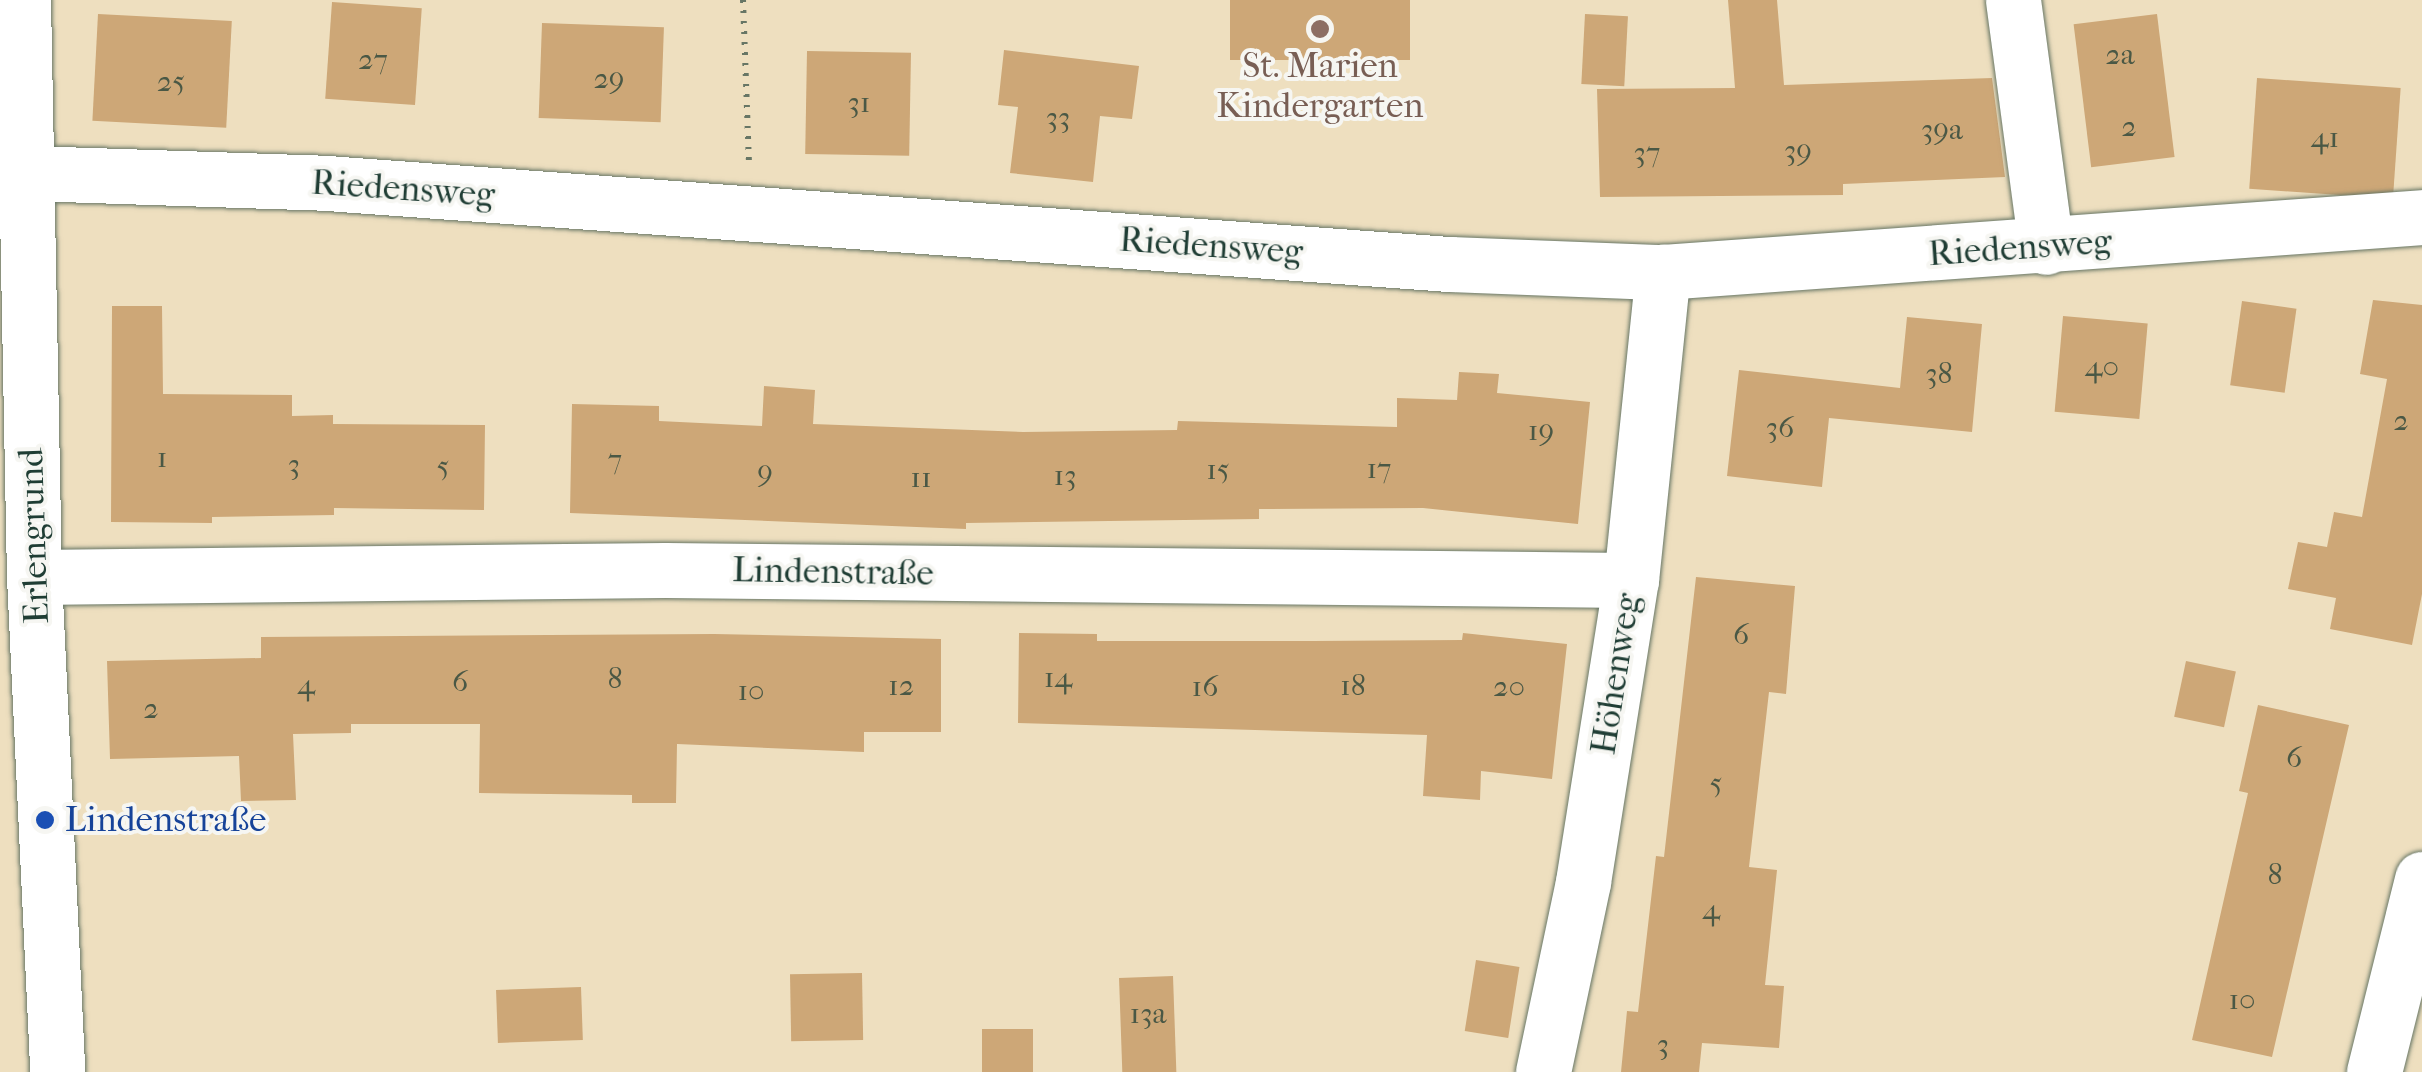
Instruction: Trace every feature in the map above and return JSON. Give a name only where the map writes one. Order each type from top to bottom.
[{"type":"street","name":"Erlengrund","points":[[24,0],[12,171],[34,577],[22,720],[56,1072]]},
{"type":"street","points":[[2013,0],[2046,248]]},
{"type":"street","name":"Riedensweg","points":[[12,171],[750,212],[1450,264],[1663,272],[2046,248],[2422,216]]},
{"type":"street","name":"Höhenweg","points":[[1544,1072],[1583,882],[1631,580],[1663,272]]},
{"type":"street","name":"Lindenstraße","points":[[34,577],[665,570],[1631,580]]},
{"type":"street","points":[[2374,1072],[2422,879]]},
{"type":"path","points":[[744,0],[750,212]]},
{"type":"building","name":"St. Marien Kindergarten","points":[[1230,0],[1410,0],[1410,60],[1230,60]]},
{"type":"building","points":[[1728,0],[1777,0],[1784,85],[1992,78],[2005,177],[1843,184],[1843,195],[1600,197],[1597,89],[1735,88]]},
{"type":"building","points":[[332,2],[422,8],[415,105],[325,99]]},
{"type":"building","points":[[98,14],[232,21],[226,128],[92,121]]},
{"type":"building","points":[[1585,14],[1628,16],[1624,86],[1581,84]]},
{"type":"building","points":[[2157,14],[2175,157],[2091,167],[2074,24]]},
{"type":"building","points":[[542,23],[664,27],[661,122],[539,118]]},
{"type":"building","points":[[1004,50],[1139,66],[1132,119],[1100,116],[1093,182],[1010,173],[1018,107],[998,105]]},
{"type":"building","points":[[807,51],[911,53],[909,156],[805,154]]},
{"type":"building","points":[[2257,78],[2401,88],[2393,199],[2249,189]]},
{"type":"building","points":[[2373,300],[2422,305],[2422,594],[2412,645],[2330,629],[2336,598],[2288,589],[2298,542],[2327,547],[2334,512],[2362,517],[2387,379],[2360,374]]},
{"type":"building","points":[[2242,301],[2296,309],[2285,393],[2230,385]]},
{"type":"building","points":[[112,306],[162,306],[163,394],[292,395],[292,416],[333,415],[333,424],[485,425],[484,510],[334,508],[334,515],[212,517],[212,523],[111,522]]},
{"type":"building","points":[[2063,316],[2148,323],[2139,419],[2055,412]]},
{"type":"building","points":[[1907,317],[1982,324],[1972,432],[1829,418],[1822,487],[1727,476],[1739,370],[1900,388]]},
{"type":"building","points":[[1459,372],[1499,374],[1497,393],[1590,402],[1578,524],[1423,508],[1259,509],[1259,519],[966,523],[966,529],[570,513],[572,404],[659,406],[659,421],[762,426],[764,386],[815,390],[813,424],[1023,432],[1177,430],[1178,421],[1397,427],[1397,398],[1457,400]]},
{"type":"building","points":[[1696,577],[1795,586],[1786,694],[1769,692],[1749,867],[1777,870],[1765,985],[1784,986],[1779,1048],[1702,1043],[1699,1072],[1621,1072],[1627,1011],[1638,1012],[1656,856],[1664,857]]},
{"type":"building","points":[[1019,633],[1097,634],[1097,641],[1313,641],[1462,640],[1463,633],[1567,644],[1552,779],[1481,771],[1480,800],[1423,796],[1427,735],[1018,723]]},
{"type":"building","points":[[714,634],[941,639],[941,732],[864,732],[864,752],[677,744],[676,803],[632,803],[632,795],[479,793],[480,724],[351,724],[351,733],[293,734],[296,800],[241,801],[239,756],[110,759],[107,661],[261,658],[261,637]]},
{"type":"building","points":[[2186,661],[2236,672],[2224,727],[2174,717]]},
{"type":"building","points":[[2258,705],[2349,725],[2272,1057],[2192,1040],[2248,793],[2239,791]]},
{"type":"building","points":[[1476,960],[1519,967],[1508,1038],[1465,1031]]},
{"type":"building","points":[[862,973],[863,1040],[791,1041],[790,974]]},
{"type":"building","points":[[1173,976],[1176,1072],[1122,1072],[1119,978]]},
{"type":"building","points":[[581,987],[583,1040],[498,1043],[496,990]]},
{"type":"building","points":[[982,1029],[1033,1029],[1033,1072],[982,1072]]},
{"type":"place","name":"St. Marien Kindergarten","points":[[1320,29]]},
{"type":"place","name":"Lindenstraße","points":[[45,820]]}]
